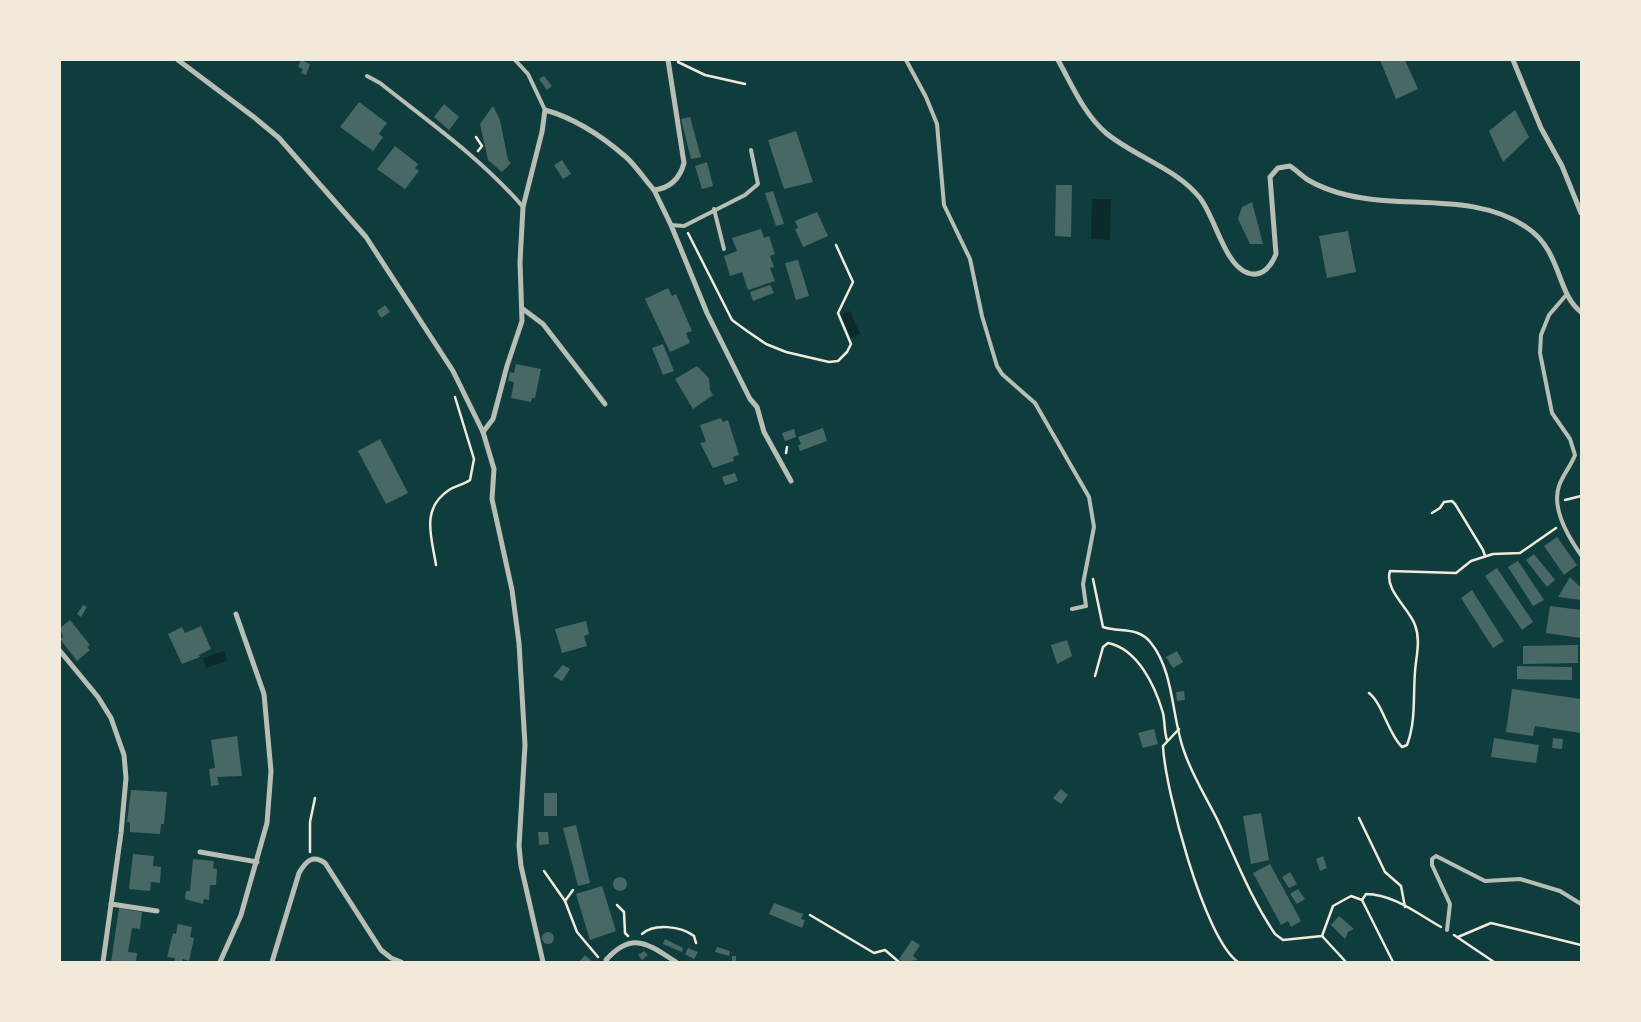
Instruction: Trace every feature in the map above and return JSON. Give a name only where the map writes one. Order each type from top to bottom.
[{"type":"street","points":[[178,60],[255,118],[278,138],[366,237],[453,371],[483,432],[494,469],[492,498],[512,590],[519,643],[525,745],[519,846],[521,866],[543,962]]},
{"type":"street","points":[[654,190],[671,185],[681,175],[684,162],[668,60]]},
{"type":"street","points":[[1058,60],[1094,121],[1107,134],[1179,179],[1193,191],[1210,215],[1234,263],[1248,273],[1258,274],[1266,271],[1272,264],[1276,254],[1270,178],[1278,168],[1290,166],[1310,181],[1348,196],[1480,208],[1525,226],[1545,244],[1559,269],[1567,294],[1581,312]]},
{"type":"street","points":[[1513,60],[1541,128],[1562,166],[1581,212]]},
{"type":"street","points":[[483,432],[493,419],[506,366],[522,321],[520,262],[523,208],[542,132],[545,110],[577,123],[604,141],[627,158],[654,190],[671,225],[706,312],[750,399],[757,407],[764,432],[791,481]]},
{"type":"street","points":[[523,309],[543,324],[605,404]]},
{"type":"street","points":[[220,962],[241,915],[268,823],[271,771],[268,721],[264,694],[236,614]]},
{"type":"street","points":[[60,651],[98,697],[111,718],[124,755],[126,778],[121,833],[103,962]]},
{"type":"street","points":[[200,852],[257,862]]},
{"type":"street","points":[[272,962],[292,890],[304,863],[311,858],[318,858],[325,863],[381,950],[391,958],[401,962]]},
{"type":"street","points":[[111,904],[157,911]]},
{"type":"street","points":[[607,961],[615,949],[633,941],[646,942],[676,962]]},
{"type":"lane","points":[[515,60],[528,74],[545,110]]},
{"type":"lane","points":[[906,60],[926,97],[937,124],[944,205],[970,259],[982,316],[997,366],[1002,374],[1035,403],[1089,497],[1094,527],[1082,584],[1086,606],[1072,609]]},
{"type":"lane","points":[[367,76],[380,83],[470,155],[508,190],[523,208]]},
{"type":"lane","points":[[671,225],[684,226],[714,209],[745,195],[758,184],[751,150]]},
{"type":"lane","points":[[714,209],[724,249]]},
{"type":"lane","points":[[1567,294],[1549,316],[1540,343],[1540,353],[1552,413],[1570,439],[1575,455],[1559,486],[1558,499],[1563,526],[1581,556]]},
{"type":"lane","points":[[1447,930],[1450,904],[1432,865],[1432,859],[1436,856],[1485,881],[1520,879],[1560,891],[1581,904]]},
{"type":"path","points":[[674,60],[704,75],[745,84]]},
{"type":"path","points":[[470,155],[478,152],[482,146],[476,137]]},
{"type":"path","points":[[684,226],[732,320],[766,344],[786,352],[829,362],[838,361],[852,344],[838,313],[853,282],[836,244]]},
{"type":"path","points":[[436,565],[428,528],[430,514],[449,490],[470,480],[474,468],[474,459],[454,395]]},
{"type":"path","points":[[1558,499],[1581,496]]},
{"type":"path","points":[[1432,513],[1440,508],[1444,502],[1452,501],[1485,556]]},
{"type":"path","points":[[1369,693],[1389,724],[1393,736],[1402,747],[1407,745],[1412,732],[1415,706],[1418,635],[1412,618],[1389,580],[1390,571],[1428,574],[1456,573],[1471,560],[1493,554],[1520,554],[1539,542],[1546,534],[1563,526]]},
{"type":"path","points":[[1092,574],[1103,626],[1130,630],[1145,636],[1152,643],[1170,685],[1183,750],[1229,846],[1242,879],[1270,926],[1283,940],[1322,936]]},
{"type":"path","points":[[1095,676],[1103,647],[1108,643],[1117,645],[1128,652],[1148,678],[1159,702],[1167,740]]},
{"type":"path","points":[[1180,729],[1163,746],[1164,762],[1183,848],[1219,938],[1232,958],[1238,962]]},
{"type":"path","points":[[311,858],[310,822],[315,798]]},
{"type":"path","points":[[1358,818],[1386,872],[1400,886],[1405,907]]},
{"type":"path","points":[[544,871],[565,901],[576,932],[595,956],[607,961]]},
{"type":"path","points":[[565,901],[573,890]]},
{"type":"path","points":[[1362,900],[1366,894],[1378,894],[1447,930],[1494,962]]},
{"type":"path","points":[[1322,936],[1333,906],[1351,896],[1362,900],[1393,962]]},
{"type":"path","points":[[617,904],[624,912],[625,933],[633,941],[648,929],[658,927],[687,931],[694,936],[696,943]]},
{"type":"path","points":[[810,915],[874,953],[885,950],[899,962]]},
{"type":"path","points":[[1458,938],[1491,923],[1581,945]]},
{"type":"path","points":[[1322,936],[1346,962]]},
{"type":"water","points":[[1092,199],[1111,199],[1110,240],[1091,239]]},
{"type":"water","points":[[850,311],[860,334],[851,338],[841,315]]},
{"type":"water","points":[[224,651],[227,661],[206,668],[203,658]]},
{"type":"building","points":[[301,60],[310,64],[306,75],[301,73],[303,69],[298,67]]},
{"type":"building","points":[[1380,60],[1405,60],[1418,89],[1396,99]]},
{"type":"building","points":[[544,76],[552,86],[547,90],[539,79]]},
{"type":"building","points":[[359,102],[387,123],[379,134],[383,137],[373,151],[340,127]]},
{"type":"building","points":[[444,104],[459,117],[449,130],[434,117]]},
{"type":"building","points":[[493,106],[500,120],[508,160],[511,163],[502,172],[488,160],[480,124]]},
{"type":"building","points":[[1515,110],[1529,137],[1503,162],[1489,131]]},
{"type":"building","points":[[690,117],[701,157],[691,159],[681,119]]},
{"type":"building","points":[[796,131],[813,182],[784,189],[768,140]]},
{"type":"building","points":[[395,146],[418,164],[415,168],[419,171],[405,189],[377,169]]},
{"type":"building","points":[[562,160],[571,174],[563,179],[554,165]]},
{"type":"building","points":[[707,162],[713,186],[702,189],[695,166]]},
{"type":"building","points":[[1056,185],[1072,185],[1071,237],[1055,236]]},
{"type":"building","points":[[773,191],[784,224],[776,226],[765,193]]},
{"type":"building","points":[[1252,202],[1263,244],[1250,244],[1238,219],[1242,207]]},
{"type":"building","points":[[817,212],[828,236],[803,247],[795,229],[798,228],[795,221]]},
{"type":"building","points":[[761,229],[764,238],[769,236],[775,254],[770,256],[774,267],[770,268],[775,281],[748,290],[742,272],[730,276],[724,256],[737,251],[732,238]]},
{"type":"building","points":[[1348,231],[1356,272],[1327,278],[1319,236]]},
{"type":"building","points":[[798,260],[809,296],[796,300],[785,263]]},
{"type":"building","points":[[770,285],[774,293],[753,301],[750,292]]},
{"type":"building","points":[[668,288],[672,296],[676,294],[692,331],[686,333],[690,343],[670,352],[645,299]]},
{"type":"building","points":[[385,305],[390,312],[381,318],[377,311]]},
{"type":"building","points":[[663,344],[674,371],[663,375],[652,348]]},
{"type":"building","points":[[516,364],[541,369],[535,398],[532,398],[531,402],[511,398],[514,382],[508,381],[510,372],[514,373]]},
{"type":"building","points":[[697,366],[709,378],[710,390],[713,395],[693,409],[675,379]]},
{"type":"building","points":[[721,418],[723,422],[728,420],[739,455],[733,457],[734,461],[713,468],[700,443],[706,442],[700,425]]},
{"type":"building","points":[[823,428],[827,441],[800,451],[798,445],[801,444],[798,437]]},
{"type":"building","points":[[794,429],[796,437],[785,441],[782,433]]},
{"type":"building","points":[[380,439],[408,493],[386,504],[358,451]]},
{"type":"building","points":[[735,473],[738,481],[725,485],[722,477]]},
{"type":"building","points":[[1557,537],[1577,565],[1564,575],[1544,546]]},
{"type":"building","points":[[1534,554],[1555,580],[1547,587],[1526,560]]},
{"type":"building","points":[[1518,561],[1544,600],[1533,606],[1508,567]]},
{"type":"building","points":[[1497,568],[1533,622],[1522,630],[1485,576]]},
{"type":"building","points":[[1570,577],[1581,588],[1581,600],[1558,597]]},
{"type":"building","points":[[1472,590],[1504,641],[1493,648],[1461,598]]},
{"type":"building","points":[[83,605],[87,607],[81,617],[77,614]]},
{"type":"building","points":[[1550,606],[1581,610],[1581,638],[1546,633]]},
{"type":"building","points":[[70,620],[90,645],[87,647],[90,650],[77,661],[60,639],[63,637],[60,628]]},
{"type":"building","points":[[586,621],[589,634],[584,636],[587,646],[562,653],[555,629]]},
{"type":"building","points":[[201,626],[211,649],[199,655],[200,657],[182,664],[168,634],[182,627],[185,633]]},
{"type":"building","points":[[1067,640],[1072,656],[1057,664],[1051,645]]},
{"type":"building","points":[[1578,645],[1578,663],[1523,664],[1523,646]]},
{"type":"building","points":[[1177,651],[1183,662],[1173,668],[1166,657]]},
{"type":"building","points":[[563,665],[570,669],[562,681],[553,676]]},
{"type":"building","points":[[1517,666],[1572,667],[1572,680],[1517,679]]},
{"type":"building","points":[[1512,689],[1581,699],[1581,733],[1535,726],[1533,736],[1506,732]]},
{"type":"building","points":[[1184,691],[1185,700],[1177,701],[1176,692]]},
{"type":"building","points":[[1154,729],[1158,744],[1143,748],[1138,733]]},
{"type":"building","points":[[237,736],[242,776],[217,777],[219,785],[211,786],[209,769],[215,768],[211,740]]},
{"type":"building","points":[[1494,738],[1539,745],[1536,763],[1491,757]]},
{"type":"building","points":[[1553,738],[1563,739],[1562,749],[1552,748]]},
{"type":"building","points":[[1061,789],[1068,795],[1061,804],[1053,798]]},
{"type":"building","points":[[131,790],[167,792],[164,824],[161,824],[160,834],[130,832],[130,822],[127,822]]},
{"type":"building","points":[[544,793],[557,793],[557,816],[544,816]]},
{"type":"building","points":[[1261,813],[1269,860],[1251,864],[1243,816]]},
{"type":"building","points":[[576,825],[590,883],[578,886],[563,828]]},
{"type":"building","points":[[538,832],[548,832],[549,844],[539,845]]},
{"type":"building","points":[[133,854],[154,856],[153,866],[161,867],[160,883],[151,882],[150,891],[129,889]]},
{"type":"building","points":[[1323,856],[1327,868],[1320,871],[1316,859]]},
{"type":"building","points":[[193,859],[214,861],[213,868],[217,869],[216,885],[210,885],[209,900],[204,899],[203,904],[185,899],[186,891],[190,891]]},
{"type":"building","points":[[1270,864],[1301,921],[1291,927],[1288,921],[1281,925],[1253,873]]},
{"type":"building","points":[[1290,872],[1297,884],[1289,888],[1282,877]]},
{"type":"building","points":[[617,877],[623,877],[627,884],[623,891],[617,891],[613,887],[613,881]]},
{"type":"building","points":[[602,886],[616,931],[590,940],[576,894]]},
{"type":"building","points":[[1298,889],[1305,899],[1297,904],[1290,894]]},
{"type":"building","points":[[774,903],[803,914],[801,919],[805,920],[802,928],[769,914]]},
{"type":"building","points":[[119,908],[142,912],[140,929],[132,928],[128,952],[137,953],[136,962],[111,962]]},
{"type":"building","points":[[1339,916],[1354,929],[1348,932],[1345,939],[1331,925]]},
{"type":"building","points":[[178,924],[192,927],[190,937],[194,938],[189,961],[183,959],[182,962],[174,962],[175,958],[167,957],[173,933],[176,934]]},
{"type":"building","points":[[546,932],[550,932],[554,938],[550,944],[546,944],[542,940],[542,936]]},
{"type":"building","points":[[665,939],[683,948],[682,952],[663,944]]},
{"type":"building","points":[[912,940],[920,945],[913,956],[918,960],[903,962],[899,959]]},
{"type":"building","points":[[717,947],[730,951],[729,956],[715,952]]},
{"type":"building","points":[[688,948],[698,952],[694,959],[685,954]]},
{"type":"building","points":[[644,951],[648,955],[642,960],[638,955]]},
{"type":"building","points":[[585,955],[593,962],[579,962]]},
{"type":"building","points":[[732,956],[736,956],[736,962],[732,962]]}]
